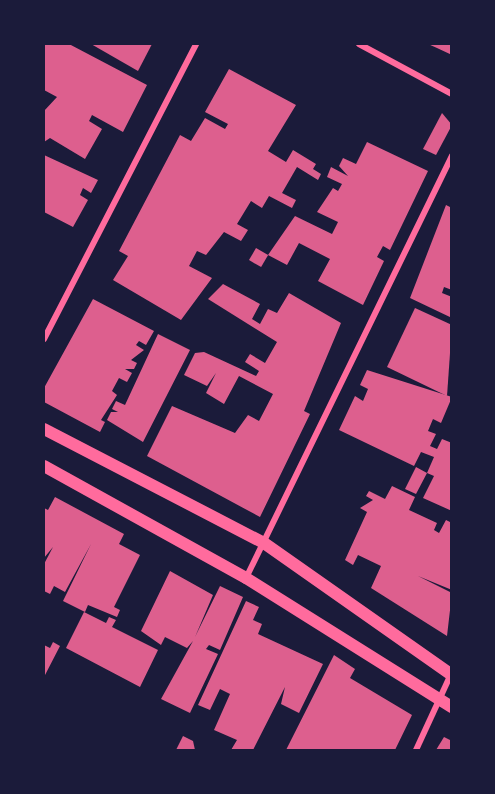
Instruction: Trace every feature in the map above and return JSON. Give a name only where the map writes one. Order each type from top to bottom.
[{"type":"main road","points":[[44,429],[264,543],[451,675]]},
{"type":"main road","points":[[44,466],[246,578],[452,707]]},
{"type":"street","points":[[44,339],[196,44]]},
{"type":"street","points":[[359,44],[452,94]]},
{"type":"street","points":[[246,578],[452,156]]},
{"type":"street","points":[[416,750],[451,675]]},
{"type":"building","points":[[44,44],[69,44],[147,85],[123,132],[92,115],[89,121],[102,129],[85,159],[50,138],[44,142],[44,111],[57,97],[44,90]]},
{"type":"building","points":[[91,44],[152,44],[138,71]]},
{"type":"building","points":[[428,44],[452,44],[452,55],[437,48]]},
{"type":"building","points":[[229,69],[296,105],[268,151],[286,162],[293,150],[316,164],[313,169],[321,174],[318,180],[297,167],[282,193],[296,200],[292,208],[269,196],[262,208],[251,201],[237,224],[248,230],[241,241],[224,232],[206,255],[197,251],[189,266],[212,278],[181,320],[113,280],[128,256],[119,251],[180,135],[191,141],[205,118],[225,129],[228,124],[205,112]]},
{"type":"building","points":[[442,113],[452,125],[436,155],[423,149]]},
{"type":"building","points":[[367,142],[428,171],[390,250],[383,246],[377,257],[384,261],[363,305],[318,281],[330,259],[299,243],[287,265],[268,255],[295,216],[332,234],[338,222],[317,212],[333,188],[338,191],[342,184],[327,177],[331,167],[348,176],[339,166],[343,158],[356,164]]},
{"type":"building","points":[[44,155],[98,180],[91,193],[83,188],[80,195],[88,200],[73,227],[44,212]]},
{"type":"building","points":[[446,205],[452,208],[452,290],[444,287],[442,293],[452,297],[452,318],[410,298]]},
{"type":"building","points":[[256,248],[268,255],[261,267],[249,260]]},
{"type":"building","points":[[223,284],[260,304],[252,319],[260,324],[268,309],[277,313],[289,293],[341,323],[304,411],[310,414],[260,517],[147,456],[172,406],[235,433],[248,415],[259,421],[273,394],[239,376],[224,404],[206,393],[216,373],[207,386],[184,375],[195,353],[204,352],[256,376],[259,371],[245,362],[250,354],[265,363],[277,342],[208,299]]},
{"type":"building","points":[[93,299],[154,331],[146,345],[139,341],[136,345],[144,350],[131,360],[137,363],[134,369],[125,369],[132,373],[127,382],[119,378],[112,391],[117,395],[101,420],[105,422],[100,432],[44,402],[44,388]]},
{"type":"building","points":[[415,308],[452,325],[447,396],[387,367]]},
{"type":"building","points":[[158,334],[190,350],[143,442],[107,420],[111,412],[118,412],[112,409],[116,401],[125,405]]},
{"type":"building","points":[[367,370],[452,397],[441,423],[433,419],[428,431],[436,434],[430,446],[437,449],[442,439],[452,443],[452,511],[423,498],[434,476],[427,473],[434,457],[421,452],[414,466],[339,430],[355,396],[363,401],[368,389],[360,385]]},
{"type":"building","points":[[416,467],[427,473],[416,494],[405,489]]},
{"type":"building","points":[[392,486],[415,497],[409,510],[437,523],[434,530],[439,533],[446,520],[452,523],[452,590],[418,576],[452,593],[447,636],[371,588],[381,566],[358,555],[353,565],[345,560],[367,512],[360,508],[373,500],[366,496],[369,491],[385,499]]},
{"type":"building","points":[[55,497],[124,534],[119,544],[140,555],[114,607],[120,610],[117,617],[88,605],[85,612],[63,601],[91,544],[65,592],[54,586],[50,594],[44,591],[44,564],[53,547],[44,558],[44,508],[48,510]]},
{"type":"building","points":[[170,571],[213,595],[195,637],[220,586],[243,597],[220,650],[209,645],[206,649],[218,654],[190,713],[161,699],[193,641],[187,648],[165,637],[161,645],[141,631]]},
{"type":"building","points":[[246,601],[259,607],[253,620],[262,624],[258,634],[323,664],[299,713],[281,704],[285,687],[253,750],[231,750],[237,740],[214,730],[230,694],[220,689],[210,710],[198,705]]},
{"type":"building","points":[[84,612],[106,623],[109,617],[116,620],[112,627],[158,650],[140,687],[66,648]]},
{"type":"building","points":[[53,642],[60,646],[44,677],[44,645],[50,648]]},
{"type":"building","points":[[334,655],[355,669],[350,678],[412,715],[395,750],[286,750]]},
{"type":"building","points":[[183,736],[193,741],[195,750],[176,750]]},
{"type":"building","points":[[444,737],[452,741],[452,750],[436,750]]}]
